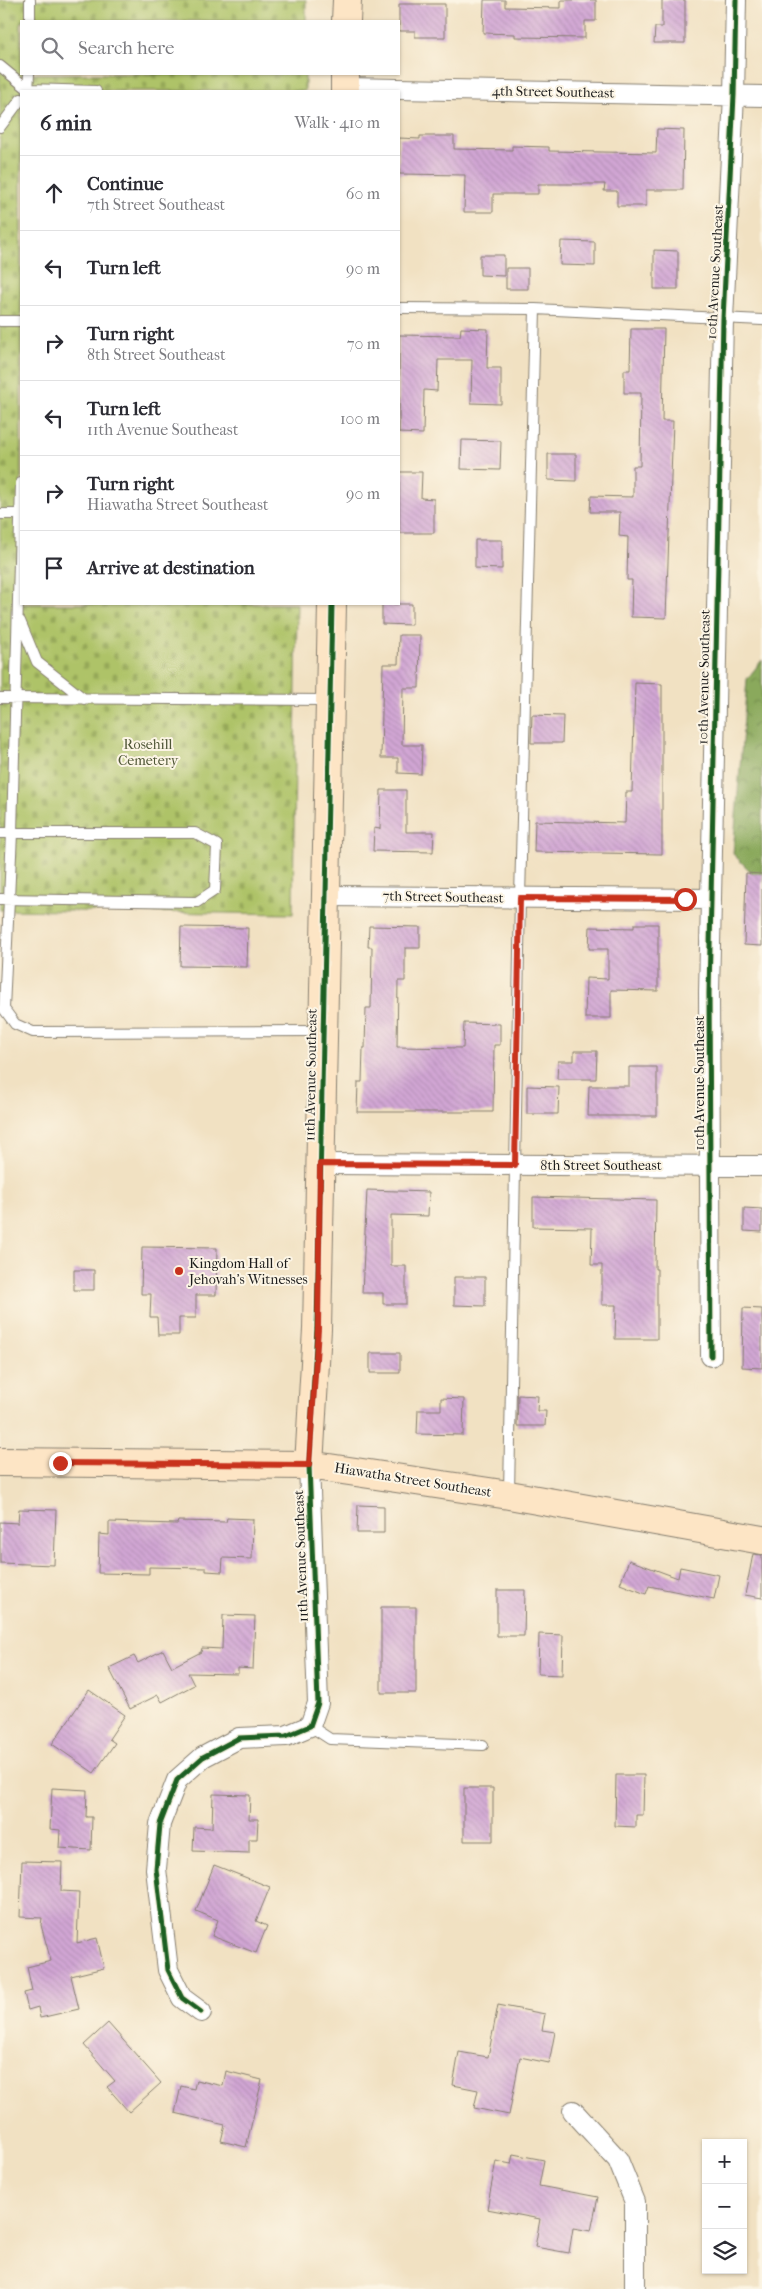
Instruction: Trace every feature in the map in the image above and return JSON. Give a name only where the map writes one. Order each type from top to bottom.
[{"type":"street","points":[[346,20],[347,0]]},
{"type":"street","name":"10th Avenue Southeast","points":[[711,1356],[711,899],[723,319],[734,95],[736,0]]},
{"type":"street","name":"4th Street Southeast","points":[[345,84],[762,96]]},
{"type":"street","name":"11th Avenue Southeast","points":[[310,1726],[318,1703],[309,1465],[318,1329],[332,605]]},
{"type":"street","name":"7th Street Southeast","points":[[325,896],[711,899]]},
{"type":"street","name":"8th Street Southeast","points":[[320,1164],[762,1166]]},
{"type":"street","name":"Hiawatha Street Southeast","points":[[0,1462],[309,1465],[509,1495],[762,1540]]},
{"type":"street","points":[[201,2012],[182,1998],[168,1970],[156,1870],[160,1824],[163,1815],[177,1780],[203,1757],[239,1738],[286,1736],[310,1726]]},
{"type":"street","points":[[573,2111],[618,2160],[635,2202],[635,2289]]},
{"type":"lane","points":[[30,0],[30,20]]},
{"type":"lane","points":[[0,66],[27,90]]},
{"type":"lane","points":[[28,90],[29,75]]},
{"type":"lane","points":[[0,127],[20,99]]},
{"type":"lane","points":[[400,308],[535,309],[762,320]]},
{"type":"lane","points":[[509,1495],[520,898],[535,309]]},
{"type":"lane","points":[[0,321],[20,322]]},
{"type":"lane","points":[[0,514],[20,514]]},
{"type":"lane","points":[[20,576],[12,833],[4,899],[4,1009],[14,1024],[33,1032],[323,1031]]},
{"type":"lane","points":[[18,616],[37,662],[84,699]]},
{"type":"lane","points":[[0,698],[329,700]]},
{"type":"lane","points":[[0,833],[195,833],[216,845],[215,890],[197,902],[4,899]]},
{"type":"lane","points":[[310,1726],[330,1739],[483,1745]]},
{"type":"green space","name":"Rosehill Cemetery","points":[[0,0],[306,0],[306,20],[20,20],[20,75],[305,75],[305,90],[20,90],[20,605],[297,605],[293,914],[0,910]]},
{"type":"green space","points":[[762,660],[762,883],[733,854],[747,679]]},
{"type":"building","points":[[484,0],[505,0],[505,7],[561,8],[561,0],[596,0],[596,21],[585,21],[585,38],[515,37],[515,34],[483,33]]},
{"type":"building","points":[[662,0],[685,0],[685,43],[654,43],[655,27],[662,27]]},
{"type":"building","points":[[399,4],[445,4],[445,37],[415,37],[415,31],[400,31]]},
{"type":"building","points":[[657,129],[684,130],[683,190],[646,190],[646,206],[617,206],[617,191],[604,191],[605,184],[538,184],[538,194],[493,194],[493,212],[464,212],[465,175],[400,174],[400,138],[420,139],[420,136],[454,136],[454,149],[512,150],[512,146],[549,147],[549,151],[656,153]]},
{"type":"building","points":[[561,241],[595,242],[595,266],[560,265]]},
{"type":"building","points":[[654,250],[678,251],[678,289],[654,289]]},
{"type":"building","points":[[480,255],[504,255],[504,276],[480,275]]},
{"type":"building","points":[[506,268],[528,268],[528,289],[506,289]]},
{"type":"building","points":[[461,328],[488,329],[487,368],[501,368],[501,404],[471,403],[472,360],[438,360],[437,391],[424,390],[423,434],[400,433],[400,335],[460,336]]},
{"type":"building","points":[[631,329],[664,329],[662,421],[673,421],[666,618],[631,617],[632,580],[627,580],[628,537],[619,536],[620,512],[590,512],[591,496],[633,497],[633,466],[640,466],[641,393],[624,393],[624,370],[630,370]]},
{"type":"building","points":[[462,440],[501,441],[500,470],[461,469]]},
{"type":"building","points":[[548,454],[576,454],[576,481],[548,480]]},
{"type":"building","points":[[400,472],[422,472],[421,498],[434,499],[434,533],[400,533]]},
{"type":"building","points":[[475,540],[502,540],[502,569],[475,568]]},
{"type":"building","points":[[412,604],[412,625],[382,624],[382,605]]},
{"type":"building","points":[[399,635],[420,635],[419,688],[403,688],[402,745],[422,745],[421,774],[398,773],[398,758],[381,758],[383,664],[398,664]]},
{"type":"building","points":[[635,683],[662,684],[662,854],[534,852],[535,821],[625,823],[626,792],[632,792]]},
{"type":"building","points":[[532,715],[563,716],[562,743],[531,743]]},
{"type":"building","points":[[381,790],[406,790],[406,832],[434,832],[433,852],[373,851],[374,828],[380,829]]},
{"type":"building","points":[[746,873],[762,874],[762,946],[744,945]]},
{"type":"building","points":[[634,924],[658,924],[658,991],[611,990],[611,1018],[585,1018],[586,978],[608,979],[608,949],[589,949],[590,927],[634,928]]},
{"type":"building","points":[[369,926],[420,927],[420,948],[405,948],[405,981],[398,981],[397,1047],[463,1048],[464,1023],[500,1024],[500,1045],[494,1045],[493,1112],[357,1112],[358,1082],[362,1082],[363,1048],[365,1048],[366,1008],[371,1008],[372,947],[368,947]]},
{"type":"building","points":[[181,927],[248,928],[247,967],[180,966]]},
{"type":"building","points":[[574,1051],[597,1051],[596,1079],[557,1079],[558,1061],[574,1061]]},
{"type":"building","points":[[629,1067],[657,1067],[657,1116],[588,1116],[589,1086],[629,1086]]},
{"type":"building","points":[[527,1086],[559,1087],[558,1114],[527,1114]]},
{"type":"building","points":[[367,1190],[429,1192],[428,1216],[391,1215],[391,1266],[406,1266],[406,1304],[383,1304],[383,1293],[362,1293]]},
{"type":"building","points":[[533,1197],[656,1200],[657,1339],[615,1339],[616,1305],[602,1305],[602,1265],[591,1265],[592,1228],[533,1227]]},
{"type":"building","points":[[744,1208],[762,1209],[762,1232],[744,1231]]},
{"type":"building","name":"Kingdom Hall of Jehovah’s Witnesses","points":[[142,1247],[217,1248],[216,1295],[196,1295],[196,1318],[179,1318],[179,1335],[158,1335],[157,1317],[150,1317],[151,1294],[141,1294]]},
{"type":"building","points":[[74,1270],[94,1270],[94,1290],[74,1290]]},
{"type":"building","points":[[454,1277],[485,1277],[485,1306],[454,1305]]},
{"type":"building","points":[[743,1308],[762,1309],[762,1368],[742,1367]]},
{"type":"building","points":[[370,1353],[400,1353],[400,1373],[370,1373]]},
{"type":"building","points":[[518,1395],[538,1396],[537,1411],[546,1411],[545,1426],[517,1426]]},
{"type":"building","points":[[441,1398],[464,1399],[463,1435],[417,1434],[418,1410],[441,1410]]},
{"type":"building","points":[[358,1505],[384,1506],[384,1533],[357,1533]]},
{"type":"building","points":[[19,1509],[56,1510],[54,1565],[0,1563],[0,1522],[18,1523]]},
{"type":"building","points":[[227,1518],[253,1519],[252,1559],[223,1558],[222,1572],[206,1571],[206,1568],[149,1567],[149,1574],[98,1573],[99,1534],[109,1535],[109,1522],[177,1524],[178,1521],[226,1522]]},
{"type":"building","points":[[753,1554],[762,1555],[762,1598],[745,1595]]},
{"type":"building","points":[[629,1560],[678,1578],[680,1567],[719,1575],[714,1599],[649,1586],[646,1594],[620,1584]]},
{"type":"building","points":[[497,1590],[525,1590],[524,1636],[497,1636]]},
{"type":"building","points":[[381,1607],[416,1607],[416,1693],[381,1693]]},
{"type":"building","points":[[223,1615],[255,1616],[253,1669],[238,1668],[238,1674],[188,1673],[194,1685],[162,1702],[158,1695],[130,1709],[109,1668],[134,1656],[138,1663],[163,1650],[172,1667],[201,1652],[202,1648],[222,1649]]},
{"type":"building","points":[[539,1634],[563,1635],[562,1675],[538,1674]]},
{"type":"building","points":[[89,1690],[125,1715],[109,1739],[115,1743],[94,1773],[52,1744]]},
{"type":"building","points":[[616,1775],[644,1775],[643,1815],[636,1815],[636,1827],[615,1826]]},
{"type":"building","points":[[52,1788],[87,1790],[86,1817],[92,1817],[91,1850],[59,1848],[60,1830],[50,1829]]},
{"type":"building","points":[[464,1788],[493,1788],[493,1841],[464,1841]]},
{"type":"building","points":[[213,1794],[250,1795],[249,1819],[258,1819],[257,1839],[249,1839],[249,1853],[193,1851],[194,1827],[212,1828]]},
{"type":"building","points":[[22,1861],[62,1862],[61,1891],[79,1892],[77,1943],[97,1938],[104,1968],[71,1976],[79,2009],[40,2018],[38,2007],[28,2010],[24,1993],[32,1991],[27,1967],[51,1961],[41,1925],[42,1918],[20,1917]]},
{"type":"building","points":[[214,1865],[270,1887],[256,1921],[267,1926],[256,1953],[212,1936],[218,1920],[196,1911]]},
{"type":"building","points":[[498,2005],[545,2014],[542,2030],[555,2032],[549,2063],[520,2057],[509,2115],[474,2108],[478,2090],[453,2085],[459,2052],[488,2057]]},
{"type":"building","points":[[108,2023],[161,2083],[129,2112],[107,2087],[115,2081],[84,2045]]},
{"type":"building","points":[[226,2071],[262,2080],[246,2147],[221,2141],[225,2125],[175,2113],[181,2086],[194,2089],[196,2080],[223,2086]]},
{"type":"building","points":[[513,2154],[544,2160],[539,2186],[598,2197],[591,2231],[573,2228],[569,2253],[535,2247],[540,2219],[487,2209],[496,2161],[511,2164]]},
{"type":"cycle path","points":[[711,1356],[709,993],[723,319],[734,95],[736,0]]},
{"type":"cycle path","points":[[201,2012],[182,1998],[168,1970],[156,1869],[160,1824],[177,1780],[203,1757],[239,1738],[286,1736],[310,1726],[318,1703],[309,1465],[317,1329],[332,605]]},
{"type":"place","name":"Kingdom Hall of Jehovah’s Witnesses","points":[[179,1271]]},
{"type":"route","points":[[60,1463],[309,1465],[318,1329],[320,1164],[515,1165],[520,898],[685,899]]}]
